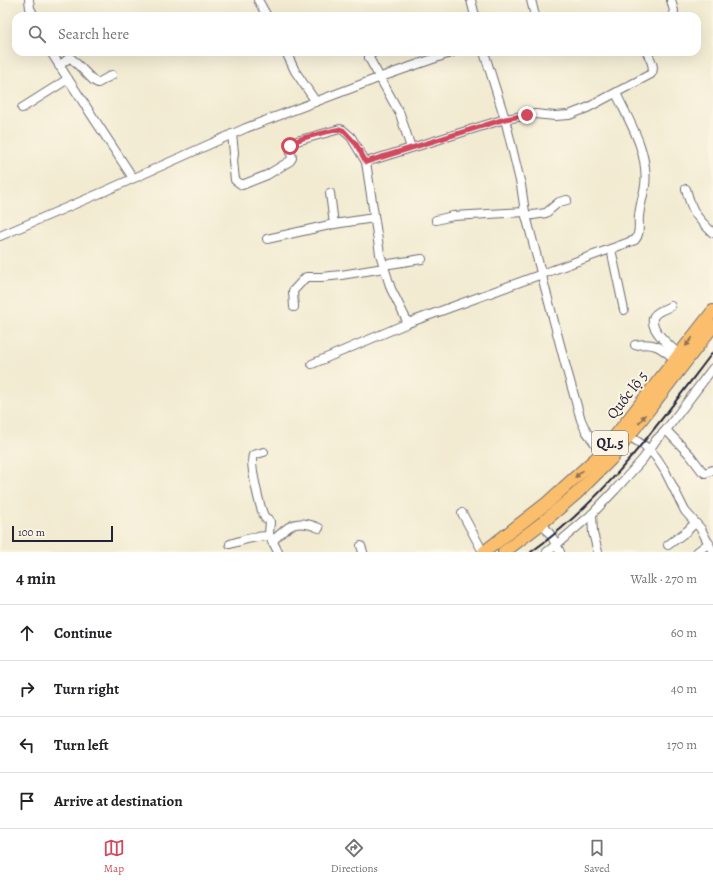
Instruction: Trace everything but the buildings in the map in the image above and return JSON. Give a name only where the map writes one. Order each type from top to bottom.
[{"type":"highway","name":"Quốc lộ 5","points":[[483,552],[547,502],[602,453],[713,311]]},
{"type":"highway","name":"Quốc lộ 5","points":[[504,552],[542,523],[576,494],[611,459],[713,326]]},
{"type":"street","points":[[29,0],[32,12]]},
{"type":"street","points":[[258,0],[265,12]]},
{"type":"street","points":[[471,0],[474,12]]},
{"type":"street","points":[[531,0],[534,12]]},
{"type":"street","points":[[671,0],[674,12]]},
{"type":"street","points":[[53,56],[133,178]]},
{"type":"street","points":[[288,56],[316,102]]},
{"type":"street","points":[[369,56],[400,114],[411,148]]},
{"type":"street","points":[[0,236],[232,134],[381,77],[441,56]]},
{"type":"street","points":[[485,56],[505,119],[525,214],[581,420],[586,431],[602,453]]},
{"type":"street","points":[[366,162],[505,119],[535,114],[555,116],[569,115],[587,108],[653,72],[654,67],[649,56]]},
{"type":"street","points":[[59,66],[71,58],[94,82],[98,83],[112,75]]},
{"type":"street","points":[[22,108],[68,80]]},
{"type":"street","points":[[312,364],[408,323],[635,240],[639,233],[638,219],[645,186],[645,163],[643,154],[616,93]]},
{"type":"street","points":[[232,134],[235,180],[242,185],[267,175],[290,161],[292,158],[290,146],[294,142],[340,129],[343,130],[353,141],[366,162],[376,239],[383,267],[391,289],[408,323]]},
{"type":"street","points":[[686,189],[690,206],[695,216],[713,233]]},
{"type":"street","points":[[330,193],[334,224]]},
{"type":"street","points":[[436,220],[453,216],[546,213],[559,202],[567,200]]},
{"type":"street","points":[[266,239],[334,224],[374,218]]},
{"type":"street","points":[[611,249],[624,310]]},
{"type":"street","points":[[294,308],[293,291],[306,277],[335,276],[422,259]]},
{"type":"street","points":[[671,306],[658,312],[654,317],[653,324],[654,329],[677,357]]},
{"type":"street","points":[[635,345],[647,343],[661,348],[677,357]]},
{"type":"street","points":[[547,552],[558,549],[643,459],[713,368]]},
{"type":"street","points":[[666,430],[690,454],[702,471],[705,473],[713,470]]},
{"type":"street","points":[[629,436],[649,450],[656,457],[685,512],[701,529],[713,552]]},
{"type":"street","points":[[264,452],[253,455],[252,465],[262,511],[265,518],[270,522],[271,539],[278,552]]},
{"type":"street","points":[[462,513],[483,552]]},
{"type":"street","points":[[592,514],[593,533],[598,552]]},
{"type":"street","points":[[542,523],[558,549]]},
{"type":"street","points":[[668,545],[687,532],[695,523]]},
{"type":"street","points":[[230,544],[241,542],[257,536],[271,539],[292,524],[309,524],[319,528]]},
{"type":"street","points":[[698,552],[709,543]]},
{"type":"railway","points":[[531,552],[583,509],[630,459],[713,352]]},
{"type":"route","points":[[290,146],[294,142],[302,139],[340,129],[351,137],[366,162],[505,119],[527,115]]}]
